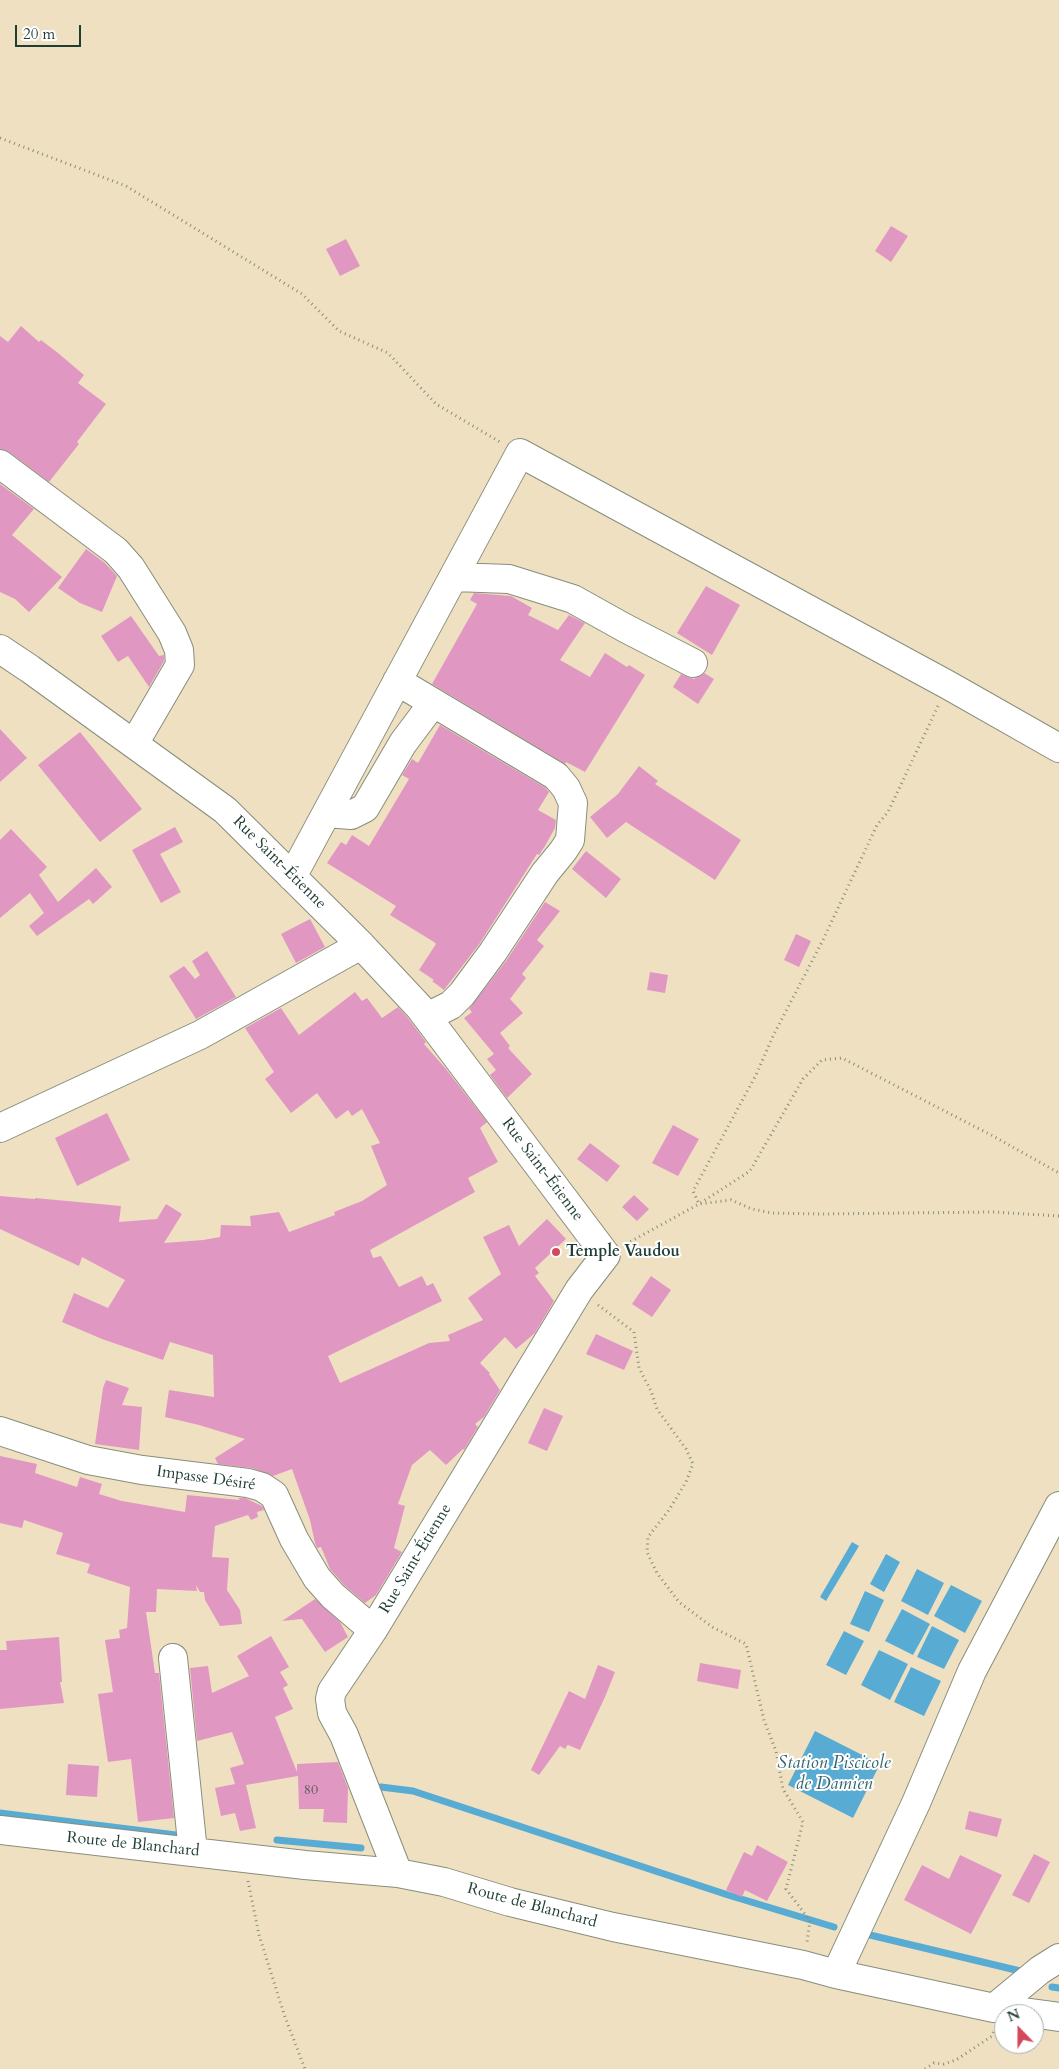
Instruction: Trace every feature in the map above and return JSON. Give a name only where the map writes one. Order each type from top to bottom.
[{"type":"street","points":[[292,877],[520,453],[948,685],[1059,748]]},
{"type":"street","points":[[0,464],[116,551],[131,568],[172,633],[179,650],[180,666],[134,744]]},
{"type":"street","points":[[454,576],[509,579],[573,599],[625,628],[693,662]]},
{"type":"street","name":"Rue Saint-Étienne","points":[[0,649],[225,810],[361,945],[427,1017],[606,1255],[579,1290],[373,1630],[332,1691],[330,1699],[332,1713],[344,1735],[398,1873]]},
{"type":"street","points":[[397,681],[556,776],[566,788],[573,803],[570,840],[545,873],[493,952],[462,994],[451,1005],[427,1017]]},
{"type":"street","points":[[327,812],[350,815],[365,808],[403,743],[433,703]]},
{"type":"street","points":[[0,1128],[200,1035],[361,945]]},
{"type":"street","name":"Impasse Désiré","points":[[0,1431],[88,1460],[142,1470],[248,1483],[262,1487],[274,1495],[294,1539],[317,1578],[333,1596],[373,1630]]},
{"type":"street","points":[[836,1974],[916,1803],[972,1671],[1059,1506]]},
{"type":"street","points":[[173,1658],[193,1852]]},
{"type":"street","name":"Route de Blanchard","points":[[0,1830],[398,1873],[444,1882],[510,1902],[613,1927],[803,1965],[836,1974],[994,2008]]},
{"type":"street","points":[[999,2004],[1040,1970],[1059,1958]]},
{"type":"street","name":"Route de Blanchard","points":[[1044,2015],[1059,2017]]},
{"type":"path","points":[[0,138],[126,186],[302,294],[339,331],[388,353],[436,404],[520,453]]},
{"type":"path","points":[[699,1204],[693,1191],[756,1075],[773,1036],[823,940],[877,825],[888,812],[948,685]]},
{"type":"path","points":[[606,1255],[699,1204],[750,1171],[803,1079],[822,1060],[842,1058],[993,1136],[1059,1173]]},
{"type":"path","points":[[699,1204],[731,1200],[752,1209],[772,1213],[993,1212],[1059,1216]]},
{"type":"path","points":[[579,1290],[634,1332],[639,1368],[651,1390],[657,1409],[686,1449],[692,1464],[686,1482],[669,1510],[648,1536],[647,1552],[658,1573],[679,1602],[712,1627],[746,1644],[764,1720],[776,1751],[783,1789],[804,1822],[786,1889],[810,1921],[803,1965]]},
{"type":"path","points":[[251,1858],[248,1886],[259,1935],[285,2017],[305,2069]]},
{"type":"path","points":[[925,2069],[934,2063],[944,2064],[956,2060],[992,2036],[994,2031]]},
{"type":"water","points":[[852,1542],[859,1546],[826,1601],[820,1597]]},
{"type":"water","points":[[886,1554],[900,1562],[884,1592],[870,1584]]},
{"type":"water","points":[[917,1569],[944,1583],[928,1615],[901,1601]]},
{"type":"water","points":[[951,1585],[982,1601],[965,1633],[934,1616]]},
{"type":"water","points":[[865,1591],[884,1600],[869,1632],[850,1624]]},
{"type":"water","points":[[902,1609],[930,1624],[913,1655],[885,1641]]},
{"type":"water","points":[[932,1626],[959,1640],[944,1669],[917,1657]]},
{"type":"water","points":[[844,1631],[864,1641],[846,1675],[826,1665]]},
{"type":"water","points":[[879,1650],[908,1664],[890,1700],[861,1685]]},
{"type":"water","name":"Station Piscicole de Damien","points":[[911,1667],[941,1681],[924,1716],[894,1702]]},
{"type":"water","name":"Station Piscicole de Damien","points":[[815,1731],[880,1764],[853,1818],[788,1785]]},
{"type":"building","points":[[891,226],[908,236],[891,262],[875,251]]},
{"type":"building","points":[[346,239],[360,266],[340,276],[326,249]]},
{"type":"building","points":[[21,326],[39,342],[41,340],[84,375],[78,383],[106,404],[77,442],[79,444],[49,482],[9,452],[0,449],[0,336],[8,342]]},
{"type":"building","points":[[0,484],[34,509],[12,535],[62,577],[29,612],[15,599],[0,592]]},
{"type":"building","points":[[86,549],[105,563],[117,576],[102,612],[80,603],[58,588]]},
{"type":"building","points":[[706,586],[740,605],[712,655],[677,633]]},
{"type":"building","points":[[474,593],[511,596],[532,608],[528,615],[558,630],[569,615],[585,623],[560,660],[590,677],[605,653],[627,667],[629,665],[645,675],[585,772],[566,762],[565,764],[432,684],[477,604],[470,600]]},
{"type":"building","points":[[131,616],[159,656],[164,655],[164,661],[149,687],[128,656],[118,662],[101,636]]},
{"type":"building","points":[[704,673],[714,679],[698,704],[673,687],[681,674],[694,679]]},
{"type":"building","points":[[440,725],[546,788],[549,792],[538,810],[556,820],[555,828],[545,846],[539,855],[537,854],[480,943],[444,990],[432,981],[434,980],[419,970],[436,944],[390,915],[396,906],[327,863],[341,842],[346,845],[352,835],[369,846],[409,779],[402,775],[412,759],[418,763]]},
{"type":"building","points":[[0,729],[27,758],[0,782]]},
{"type":"building","points":[[80,732],[142,809],[100,842],[38,765]]},
{"type":"building","points":[[639,766],[658,781],[655,784],[741,840],[715,880],[626,822],[607,838],[590,817],[618,794]]},
{"type":"building","points":[[175,827],[183,842],[160,854],[181,892],[161,903],[132,850]]},
{"type":"building","points":[[11,829],[47,867],[39,875],[58,902],[96,868],[112,887],[93,904],[89,899],[37,936],[29,926],[44,913],[30,893],[0,918],[0,840]]},
{"type":"building","points":[[586,851],[621,879],[606,898],[572,869]]},
{"type":"building","points":[[545,902],[560,911],[537,940],[544,946],[522,974],[526,978],[510,999],[523,1013],[500,1033],[510,1046],[508,1048],[532,1074],[507,1098],[490,1075],[496,1070],[487,1059],[494,1054],[464,1018],[472,1012],[469,1009],[506,961]]},
{"type":"building","points":[[310,919],[325,947],[296,963],[281,934]]},
{"type":"building","points":[[796,934],[811,941],[799,967],[784,960]]},
{"type":"building","points":[[207,951],[236,997],[196,1019],[169,976],[184,966],[195,979],[200,975],[192,961]]},
{"type":"building","points":[[650,972],[668,975],[665,993],[647,990]]},
{"type":"building","points":[[355,992],[362,1001],[367,998],[382,1018],[398,1007],[408,1018],[426,1042],[424,1044],[487,1122],[480,1128],[498,1162],[468,1178],[475,1192],[370,1250],[373,1258],[381,1256],[399,1287],[422,1276],[427,1286],[433,1283],[442,1301],[328,1356],[340,1383],[429,1343],[450,1341],[448,1335],[483,1320],[468,1298],[501,1274],[483,1237],[509,1225],[519,1246],[547,1219],[566,1239],[535,1268],[539,1273],[535,1276],[554,1301],[535,1333],[516,1349],[505,1337],[480,1363],[490,1373],[500,1390],[484,1417],[475,1424],[478,1427],[464,1450],[446,1465],[430,1450],[412,1465],[398,1504],[405,1506],[394,1548],[402,1552],[376,1595],[365,1603],[344,1585],[330,1569],[321,1547],[317,1548],[310,1520],[292,1469],[273,1476],[252,1468],[218,1464],[215,1458],[245,1439],[165,1417],[169,1390],[214,1397],[213,1355],[170,1342],[163,1360],[102,1339],[62,1322],[74,1293],[108,1308],[125,1280],[82,1257],[79,1266],[0,1229],[0,1196],[121,1206],[119,1222],[157,1219],[166,1204],[182,1214],[164,1243],[220,1237],[221,1225],[251,1226],[250,1216],[279,1212],[289,1232],[335,1215],[334,1212],[362,1201],[387,1185],[371,1146],[380,1143],[362,1109],[352,1116],[348,1110],[336,1119],[317,1093],[291,1113],[265,1079],[274,1072],[245,1028],[281,1008],[299,1035]]},
{"type":"building","points":[[107,1113],[130,1160],[77,1186],[55,1138]]},
{"type":"building","points":[[673,1125],[699,1139],[678,1176],[652,1163]]},
{"type":"building","points":[[590,1143],[620,1166],[607,1182],[577,1159]]},
{"type":"building","points":[[634,1195],[649,1209],[637,1221],[622,1207]]},
{"type":"building","points":[[651,1276],[671,1290],[652,1317],[632,1304]]},
{"type":"building","points":[[596,1334],[633,1351],[624,1370],[586,1354]]},
{"type":"building","points":[[106,1380],[129,1388],[122,1405],[142,1407],[139,1450],[95,1444],[103,1388]]},
{"type":"building","points":[[544,1408],[563,1416],[547,1451],[528,1443]]},
{"type":"building","points":[[0,1456],[37,1464],[35,1473],[77,1487],[80,1477],[102,1484],[99,1494],[122,1501],[185,1512],[187,1495],[240,1500],[238,1498],[245,1498],[262,1506],[264,1510],[257,1512],[258,1517],[251,1520],[248,1515],[215,1526],[212,1557],[229,1558],[227,1590],[240,1610],[242,1624],[220,1626],[205,1600],[204,1592],[200,1592],[196,1585],[197,1591],[157,1589],[156,1612],[146,1612],[155,1673],[159,1673],[174,1818],[138,1822],[131,1759],[108,1762],[98,1694],[113,1692],[105,1640],[120,1638],[119,1630],[127,1628],[130,1587],[87,1573],[90,1564],[56,1554],[63,1533],[24,1520],[22,1528],[0,1523]]},
{"type":"building","points":[[315,1599],[340,1622],[348,1637],[325,1652],[302,1619],[282,1621]]},
{"type":"building","points":[[271,1636],[289,1667],[280,1672],[288,1685],[283,1688],[293,1709],[275,1717],[297,1772],[297,1764],[338,1762],[348,1788],[347,1823],[323,1822],[324,1809],[299,1809],[298,1776],[246,1785],[256,1828],[240,1831],[235,1813],[221,1816],[215,1788],[235,1784],[230,1768],[244,1764],[232,1732],[197,1741],[190,1668],[208,1666],[212,1693],[249,1676],[237,1656]]},
{"type":"building","points":[[59,1637],[62,1682],[60,1682],[64,1703],[0,1709],[0,1650],[7,1650],[6,1641]]},
{"type":"building","points":[[700,1663],[741,1670],[738,1689],[697,1681]]},
{"type":"building","points":[[598,1665],[615,1672],[580,1750],[568,1745],[569,1743],[565,1749],[560,1746],[539,1775],[531,1770],[569,1691],[585,1699]]},
{"type":"building","points":[[68,1764],[99,1766],[97,1797],[66,1795]]},
{"type":"building","points":[[969,1811],[1002,1819],[997,1837],[965,1829]]},
{"type":"building","points":[[757,1845],[788,1862],[767,1901],[745,1890],[742,1897],[726,1890],[744,1852],[752,1856]]},
{"type":"building","points":[[1034,1854],[1050,1862],[1029,1903],[1012,1895]]},
{"type":"building","points":[[960,1855],[1002,1875],[971,1934],[904,1900],[922,1865],[949,1879]]},
{"type":"waterway","points":[[381,1787],[413,1791],[728,1895],[834,1927]]},
{"type":"waterway","points":[[0,1813],[176,1835]]},
{"type":"waterway","points":[[277,1840],[361,1848]]},
{"type":"waterway","points":[[870,1935],[1020,1971]]},
{"type":"waterway","points":[[1052,1987],[1059,1988]]},
{"type":"place","name":"Temple Vaudou","points":[[556,1252]]}]
